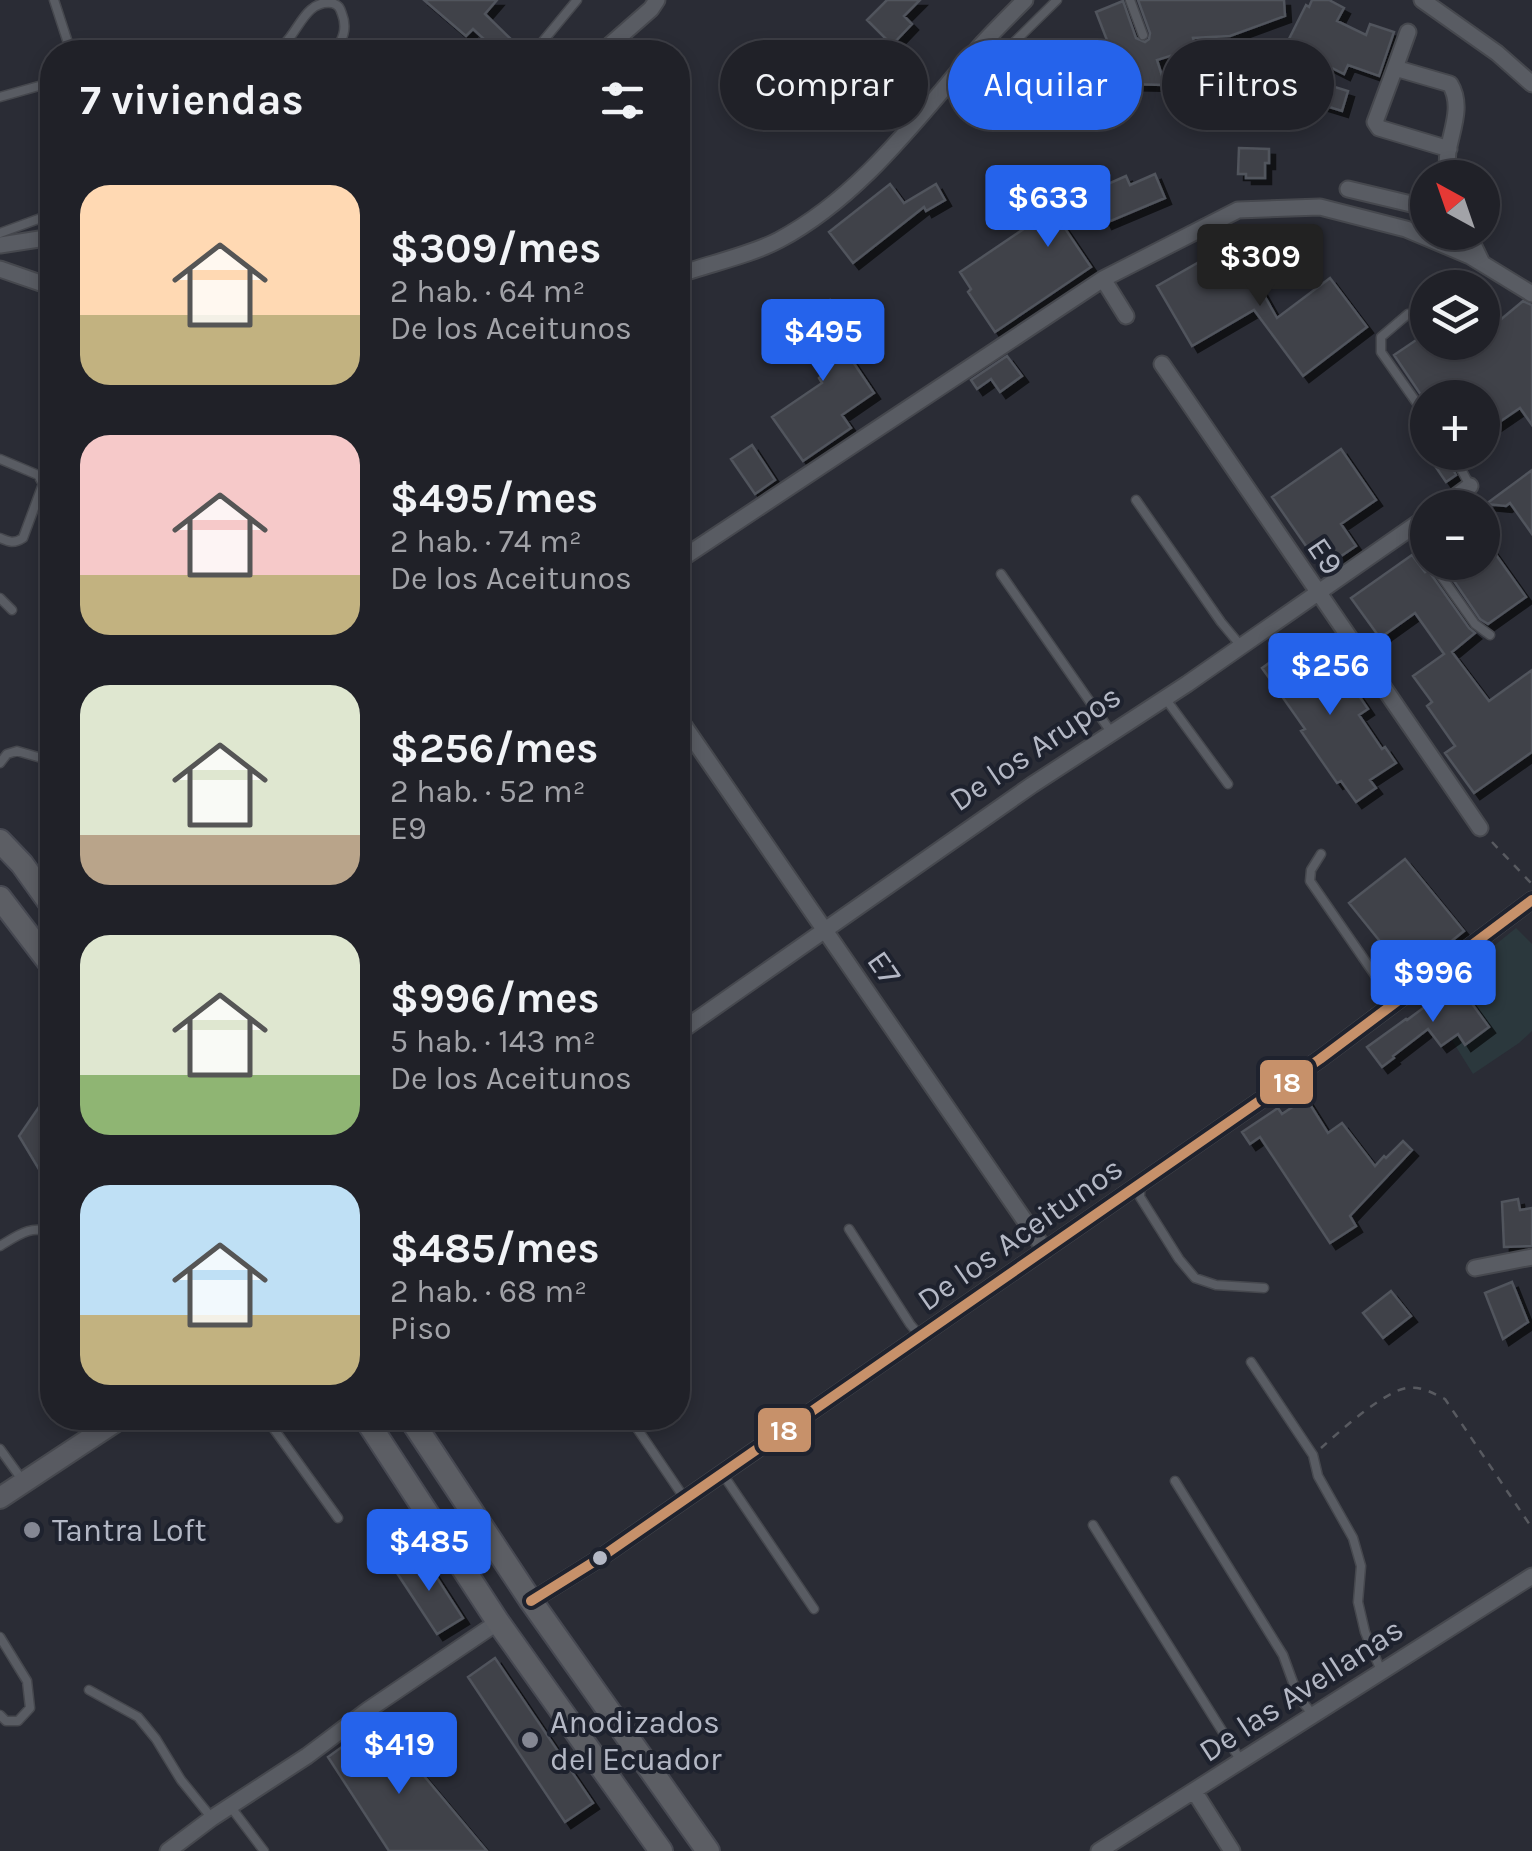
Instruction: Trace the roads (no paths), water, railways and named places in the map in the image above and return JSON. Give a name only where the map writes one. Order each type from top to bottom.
[{"type":"main road","points":[[0,841],[40,889]]},
{"type":"main road","points":[[0,898],[40,950]]},
{"type":"main road","points":[[373,1430],[498,1622],[661,1851]]},
{"type":"main road","points":[[418,1430],[531,1600],[708,1851]]},
{"type":"street","points":[[616,40],[657,0]]},
{"type":"street","points":[[690,271],[775,242],[815,219],[909,130],[983,42],[1025,0]]},
{"type":"street","points":[[1422,0],[1498,53],[1532,84]]},
{"type":"street","points":[[1408,32],[1375,122],[1379,128],[1448,149]]},
{"type":"street","points":[[1396,68],[1450,84],[1456,94],[1456,123],[1448,160]]},
{"type":"street","points":[[1348,189],[1410,204]]},
{"type":"street","points":[[690,553],[1104,278],[1238,210],[1320,207],[1406,229],[1470,256],[1532,294]]},
{"type":"street","points":[[0,245],[40,240]]},
{"type":"street","points":[[1476,250],[1482,263]]},
{"type":"street","points":[[0,269],[40,283]]},
{"type":"street","points":[[1104,278],[1126,316]]},
{"type":"street","name":"E9","points":[[1162,364],[1480,828]]},
{"type":"street","points":[[1465,490],[1470,486]]},
{"type":"street","name":"De los Arupos","points":[[690,1024],[1408,530]]},
{"type":"street","name":"E7","points":[[690,734],[1046,1250]]},
{"type":"street","name":"De los Aceitunos","points":[[531,1600],[600,1558],[1320,1059],[1532,900]]},
{"type":"street","points":[[1475,1268],[1532,1257]]},
{"type":"street","points":[[0,1498],[99,1430]]},
{"type":"street","name":"De las Avellanas","points":[[1099,1851],[1532,1576]]},
{"type":"street","points":[[168,1851],[498,1622]]},
{"type":"street","points":[[1194,1791],[1232,1851]]},
{"type":"lane","points":[[54,0],[67,40]]},
{"type":"lane","points":[[544,40],[577,0]]},
{"type":"lane","points":[[941,92],[990,66],[1057,0]]},
{"type":"lane","points":[[1130,0],[1143,36]]},
{"type":"lane","points":[[288,40],[304,14],[318,3],[331,3],[339,7],[345,20],[342,40]]},
{"type":"lane","points":[[0,97],[40,86]]},
{"type":"lane","points":[[0,234],[40,219]]},
{"type":"lane","points":[[1219,220],[1248,256],[1257,257],[1286,244]]},
{"type":"lane","points":[[1408,314],[1381,337],[1382,352],[1410,393]]},
{"type":"lane","points":[[0,459],[38,475],[40,480]]},
{"type":"lane","points":[[1462,470],[1470,486]]},
{"type":"lane","points":[[0,538],[10,542],[23,538],[40,490]]},
{"type":"lane","points":[[1136,500],[1241,646]]},
{"type":"lane","points":[[1001,574],[1112,732]]},
{"type":"lane","points":[[1443,580],[1475,624],[1490,635]]},
{"type":"lane","points":[[0,598],[12,610]]},
{"type":"lane","points":[[1165,698],[1228,784]]},
{"type":"lane","points":[[0,763],[7,754],[18,751],[40,757]]},
{"type":"lane","points":[[1321,854],[1311,870],[1310,881],[1386,991],[1401,998]]},
{"type":"lane","points":[[1140,1184],[1140,1197],[1195,1278],[1216,1285],[1264,1288]]},
{"type":"lane","points":[[850,1228],[920,1336]]},
{"type":"lane","points":[[0,1246],[27,1230],[40,1230]]},
{"type":"lane","points":[[1251,1362],[1313,1456],[1318,1476],[1354,1538],[1360,1566],[1358,1602],[1365,1632],[1382,1672]]},
{"type":"lane","points":[[275,1430],[338,1518]]},
{"type":"lane","points":[[638,1430],[685,1498]]},
{"type":"lane","points":[[0,1450],[23,1481]]},
{"type":"lane","points":[[722,1474],[814,1609]]},
{"type":"lane","points":[[1175,1481],[1283,1655],[1298,1696],[1312,1716]]},
{"type":"lane","points":[[1093,1525],[1241,1761]]},
{"type":"lane","points":[[0,1637],[27,1682],[30,1708],[18,1720],[6,1721],[0,1715]]},
{"type":"lane","points":[[89,1690],[138,1717],[212,1818]]},
{"type":"lane","points":[[230,1806],[264,1851]]},
{"type":"place","name":"Tantra Loft","points":[[32,1530]]},
{"type":"place","name":"Anodizados del Ecuador","points":[[530,1740]]}]
